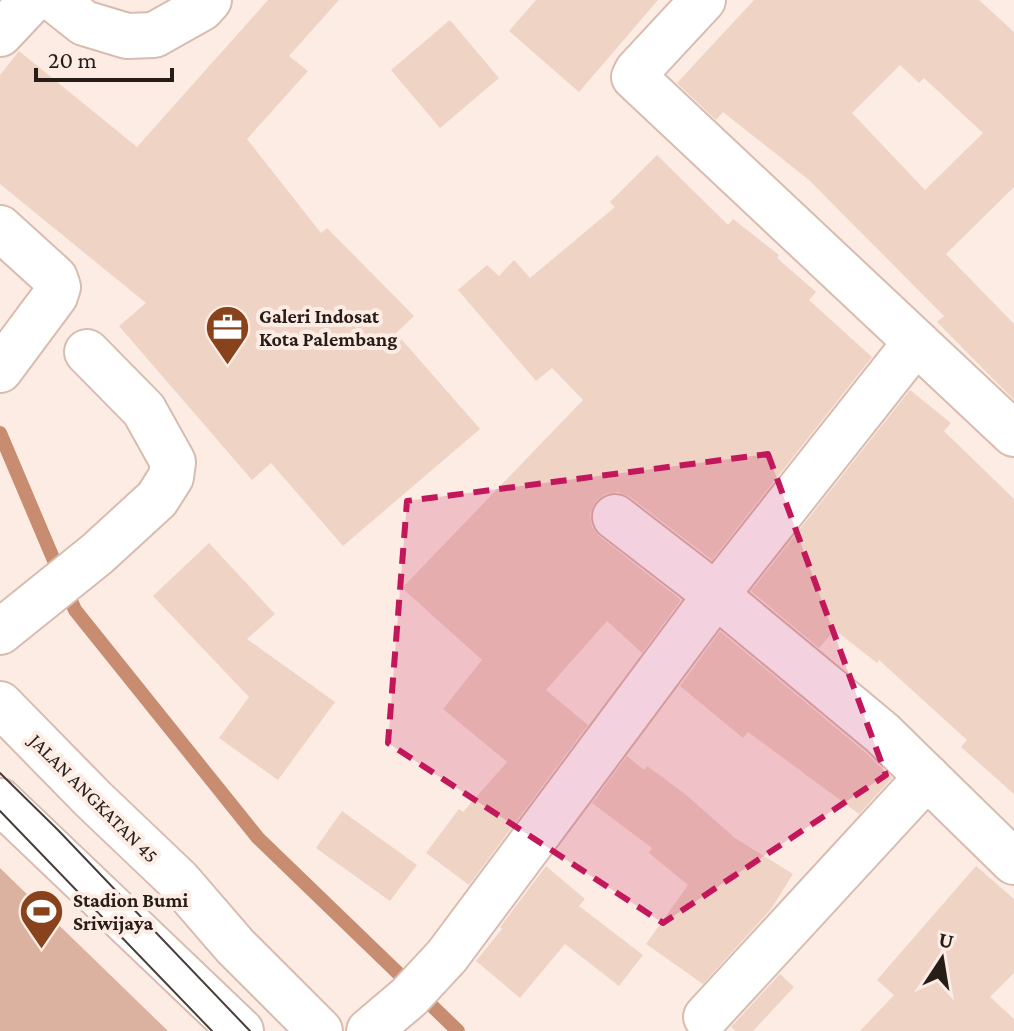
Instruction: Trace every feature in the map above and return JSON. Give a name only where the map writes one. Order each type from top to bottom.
[{"type":"street","points":[[0,34],[32,0]]},
{"type":"street","points":[[55,0],[84,23],[127,36],[154,35],[202,8],[209,0]]},
{"type":"street","points":[[703,0],[634,77],[1014,434]]},
{"type":"street","points":[[0,228],[55,278],[58,287],[55,296],[0,370]]},
{"type":"street","points":[[369,1031],[409,997],[447,956],[716,595],[916,342]]},
{"type":"street","points":[[0,632],[97,554],[157,499],[171,477],[173,462],[144,410],[87,352]]},
{"type":"street","points":[[615,517],[716,595],[882,733],[1014,862]]},
{"type":"street","name":"JALAN ANGKATAN 45","points":[[0,704],[178,880],[235,946],[320,1031]]},
{"type":"street","points":[[706,1017],[927,777]]},
{"type":"street","points":[[0,801],[241,1031]]},
{"type":"street","points":[[143,937],[235,946]]},
{"type":"highlighted area","points":[[768,454],[886,775],[663,923],[388,743],[407,501]]},
{"type":"shaded area","name":"Stadion Bumi Sriwijaya","points":[[0,868],[168,1031],[0,1031]]},
{"type":"building","points":[[268,0],[339,0],[289,56],[308,71],[247,139],[321,233],[327,228],[414,316],[396,333],[480,429],[343,546],[271,463],[252,480],[119,326],[146,303],[0,184],[0,75],[19,51],[137,147]]},
{"type":"building","points":[[536,0],[658,0],[579,92],[509,31]]},
{"type":"building","points":[[754,0],[979,0],[1014,32],[1014,187],[946,254],[1014,324],[1014,400],[937,322],[944,316],[809,180],[723,112],[716,120],[677,83]],"holes":[[[900,65],[919,83],[924,78],[983,133],[925,190],[852,113]]]},
{"type":"building","points":[[450,20],[499,78],[440,128],[391,70]]},
{"type":"building","points":[[657,155],[728,225],[733,219],[779,255],[777,258],[816,292],[809,300],[872,357],[712,560],[630,497],[618,492],[605,494],[596,501],[590,514],[592,527],[599,536],[681,600],[642,653],[607,621],[546,690],[588,725],[469,885],[426,853],[459,809],[463,812],[507,762],[443,709],[482,660],[402,588],[583,400],[552,368],[536,381],[458,290],[487,265],[499,276],[514,260],[530,278],[615,207],[610,202]]},
{"type":"building","points":[[910,390],[951,423],[944,431],[1014,499],[1014,794],[961,747],[967,740],[879,660],[877,663],[835,630],[819,648],[751,591]]},
{"type":"building","points":[[209,543],[275,614],[247,639],[335,702],[278,780],[219,738],[249,697],[153,596]]},
{"type":"building","points":[[720,631],[892,778],[859,814],[748,732],[743,738],[680,686]]},
{"type":"building","points":[[627,756],[644,770],[647,766],[684,793],[735,838],[793,874],[771,909],[703,984],[646,944],[688,885],[649,853],[652,848],[592,803]]},
{"type":"building","points":[[342,811],[417,865],[390,901],[316,848]]},
{"type":"building","points":[[546,866],[585,899],[579,906],[643,955],[619,986],[565,944],[520,998],[476,961]]},
{"type":"building","points":[[976,866],[1014,899],[1014,973],[990,997],[1014,1019],[1014,1031],[860,1031],[894,995],[877,980]]},
{"type":"building","points":[[780,974],[794,987],[753,1031],[736,1031],[731,1027]]},
{"type":"waterway","points":[[0,433],[75,610],[258,838],[458,1031]]},
{"type":"tram line","points":[[0,773],[250,1031]]},
{"type":"tram line","points":[[0,811],[212,1031]]},
{"type":"place","name":"Galeri Indosat Kota Palembang","points":[[228,366]]},
{"type":"place","name":"Stadion Bumi Sriwijaya","points":[[42,950]]}]
